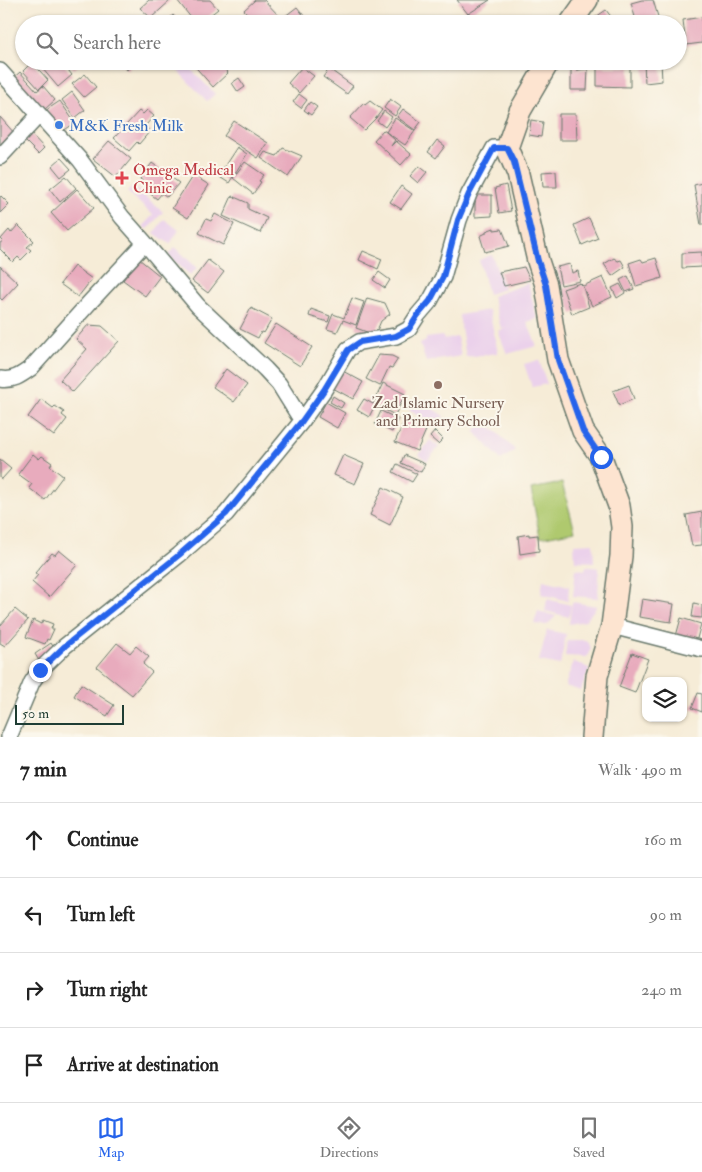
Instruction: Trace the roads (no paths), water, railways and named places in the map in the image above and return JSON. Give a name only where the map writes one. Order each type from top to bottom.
[{"type":"street","points":[[576,15],[587,0]]},
{"type":"street","points":[[544,70],[520,111],[507,148],[518,174],[538,261],[546,285],[558,360],[583,431],[601,457],[619,506],[622,527],[621,556],[612,626],[597,676],[592,737]]},
{"type":"street","points":[[0,71],[80,160],[122,217],[198,306],[266,369],[302,421]]},
{"type":"street","points":[[0,157],[38,115]]},
{"type":"street","points":[[9,737],[32,682],[40,670],[65,646],[179,555],[226,514],[302,421],[324,390],[348,350],[360,342],[396,336],[409,329],[430,301],[443,277],[458,220],[489,156],[494,148],[507,148]]},
{"type":"street","points":[[0,379],[9,380],[20,377],[31,368],[146,243]]},
{"type":"street","points":[[612,626],[702,649]]},
{"type":"place","name":"M&K Fresh Milk","points":[[59,125]]},
{"type":"place","name":"Omega Medical Clinic","points":[[122,178]]},
{"type":"place","name":"Zad Islamic Nursery and Primary School","points":[[438,385]]}]
